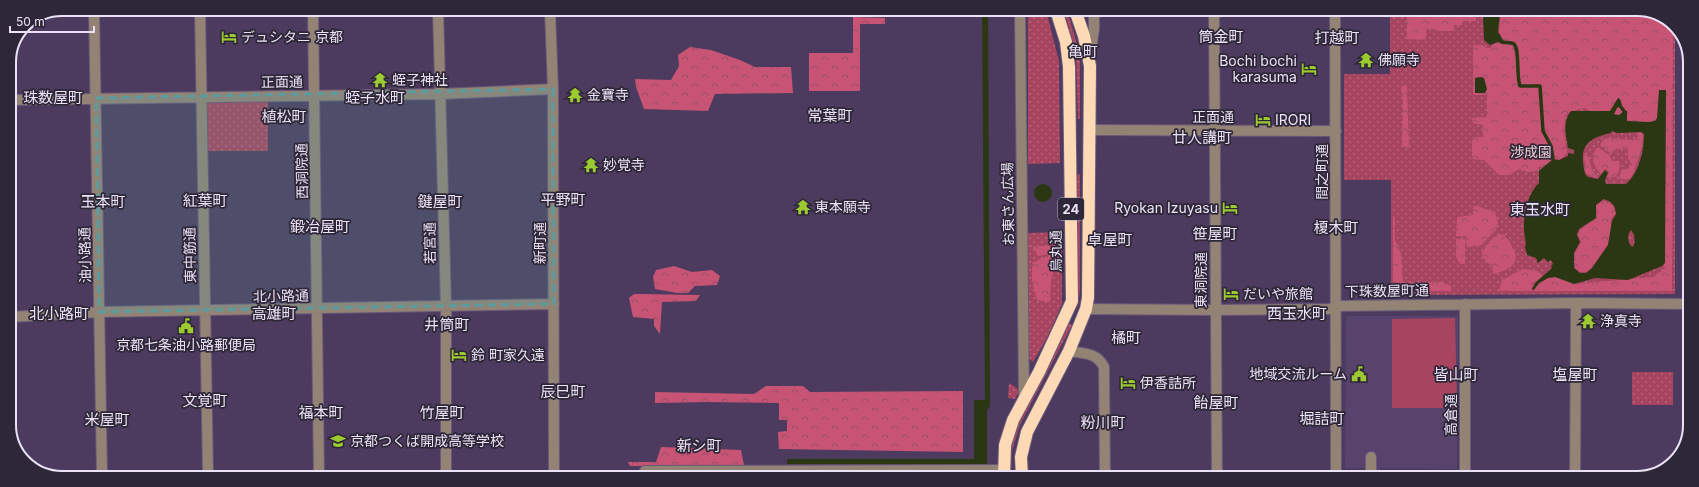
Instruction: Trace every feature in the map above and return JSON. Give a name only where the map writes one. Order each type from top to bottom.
[{"type":"highway","name":"烏丸通","points":[[1004,471],[1006,446],[1011,427],[1024,398],[1068,313],[1072,301],[1068,54],[1058,16]]},
{"type":"highway","name":"24","points":[[1022,471],[1021,457],[1027,432],[1069,351],[1086,308],[1088,298],[1090,66],[1084,36],[1077,16]]},
{"type":"highway","points":[[1070,130],[1090,130]]},
{"type":"highway","points":[[1068,313],[1086,308]]},
{"type":"street","name":"油小路通","points":[[94,16],[102,471]]},
{"type":"street","name":"東中筋通","points":[[200,16],[208,471]]},
{"type":"street","name":"西洞院通","points":[[313,16],[319,471]]},
{"type":"street","name":"若宮通","points":[[438,16],[446,307],[446,471]]},
{"type":"street","name":"新町通","points":[[550,16],[553,89],[554,471]]},
{"type":"street","name":"お東さん広場","points":[[1020,16],[1024,398]]},
{"type":"street","points":[[1090,66],[1094,16]]},
{"type":"street","name":"東洞院通","points":[[1214,16],[1217,471]]},
{"type":"street","name":"間之町通","points":[[1335,16],[1336,471]]},
{"type":"street","name":"正面通","points":[[16,100],[440,94],[553,89]]},
{"type":"street","name":"正面通","points":[[1090,130],[1336,131]]},
{"type":"street","points":[[1575,471],[1576,303]]},
{"type":"street","name":"北小路通","points":[[16,317],[100,312],[554,304]]},
{"type":"street","name":"下珠数屋町通","points":[[1086,308],[1216,310],[1330,309],[1336,306],[1465,304],[1683,304]]},
{"type":"street","name":"高倉通","points":[[1465,304],[1465,471]]},
{"type":"street","points":[[1069,351],[1100,359],[1104,367],[1105,471]]},
{"type":"street","points":[[1371,457],[1371,471]]},
{"type":"highlighted area","points":[[553,89],[554,304],[99,312],[96,98]]},
{"type":"shaded area","points":[[982,16],[988,16],[990,406],[987,410],[987,464],[787,464],[787,459],[974,459],[974,400],[985,400]]},
{"type":"shaded area","points":[[1483,16],[1500,16],[1498,32],[1503,40],[1501,43],[1498,42],[1490,45],[1484,40]]},
{"type":"shaded area","points":[[1475,78],[1484,78],[1487,89],[1485,93],[1475,93]]},
{"type":"shaded area","points":[[1659,90],[1666,90],[1665,263],[1662,266],[1628,280],[1595,278],[1574,284],[1555,277],[1548,278],[1539,283],[1534,290],[1532,289],[1536,282],[1552,268],[1551,266],[1553,264],[1551,260],[1548,262],[1544,258],[1538,263],[1536,258],[1527,255],[1524,227],[1525,211],[1530,195],[1539,183],[1539,171],[1553,159],[1559,160],[1568,156],[1568,153],[1574,154],[1574,150],[1568,148],[1566,120],[1568,115],[1571,111],[1610,111],[1618,98],[1620,99],[1622,105],[1617,108],[1614,114],[1619,115],[1624,111],[1627,111],[1627,121],[1648,122],[1655,121],[1657,118]],"holes":[[[1612,131],[1617,133],[1641,132],[1644,134],[1640,161],[1631,179],[1626,184],[1606,184],[1605,180],[1608,173],[1605,170],[1598,179],[1588,177],[1585,174],[1583,155],[1586,145],[1599,136],[1611,133]],[[1604,199],[1607,200],[1614,206],[1616,214],[1612,221],[1608,245],[1592,268],[1586,273],[1580,273],[1574,268],[1574,253],[1580,242],[1577,235],[1579,229],[1596,218],[1596,205]],[[1631,230],[1635,241],[1632,247],[1628,241]]]},
{"type":"shaded area","points":[[1043,184],[1049,187],[1052,193],[1049,199],[1043,202],[1037,199],[1034,193],[1037,187]]},
{"type":"shaded area","points":[[1346,316],[1458,316],[1457,469],[1380,468],[1380,471],[1365,471],[1365,468],[1345,468]]},
{"type":"green space","points":[[1028,16],[1048,16],[1059,61],[1060,163],[1028,164]]},
{"type":"green space","points":[[1066,16],[1069,16],[1080,54],[1080,119],[1078,119],[1076,54]]},
{"type":"green space","name":"渉成園","points":[[1390,16],[1643,16],[1655,19],[1668,27],[1675,36],[1675,294],[1391,295],[1391,180],[1344,180],[1344,74],[1390,74]]},
{"type":"green space","points":[[1407,16],[1476,16],[1476,21],[1462,21],[1462,25],[1454,25],[1454,31],[1434,31],[1434,29],[1426,29],[1426,40],[1407,39]]},
{"type":"green space","points":[[1501,16],[1643,16],[1655,19],[1672,31],[1672,291],[1534,291],[1535,287],[1548,278],[1555,277],[1574,284],[1654,277],[1665,268],[1659,255],[1657,126],[1601,115],[1584,108],[1571,111],[1565,116],[1564,133],[1567,153],[1558,162],[1539,167],[1536,171],[1528,172],[1520,169],[1508,175],[1499,175],[1484,160],[1472,159],[1472,137],[1483,137],[1483,125],[1472,123],[1472,118],[1487,117],[1487,95],[1473,95],[1473,45],[1483,45],[1486,48],[1490,48],[1495,43],[1501,44],[1503,39],[1499,32]]},
{"type":"green space","points":[[853,17],[885,18],[885,24],[860,24],[860,91],[809,91],[809,53],[853,53]]},
{"type":"green space","points":[[690,47],[711,50],[755,67],[791,67],[793,93],[715,94],[708,111],[644,109],[636,87],[635,79],[671,80],[679,66],[678,55]]},
{"type":"green space","points":[[1404,85],[1407,86],[1409,149],[1402,147],[1403,103],[1401,87]]},
{"type":"green space","points":[[206,102],[268,102],[268,151],[206,151]]},
{"type":"green space","points":[[1639,132],[1641,132],[1643,141],[1632,177],[1629,179],[1619,178],[1622,169],[1626,170],[1632,165],[1628,158],[1628,149],[1613,149],[1612,154],[1600,145],[1604,139],[1608,138],[1629,140],[1637,139]]},
{"type":"green space","points":[[1598,147],[1610,156],[1612,161],[1618,161],[1620,166],[1617,177],[1606,177],[1609,173],[1608,170],[1605,169],[1601,174],[1596,168],[1593,157]]},
{"type":"green space","points":[[1584,155],[1588,156],[1592,170],[1598,178],[1586,174]]},
{"type":"green space","points":[[1080,174],[1080,291],[1078,305],[1076,305],[1077,175]]},
{"type":"green space","points":[[1604,200],[1614,206],[1616,213],[1611,219],[1608,244],[1592,268],[1586,272],[1580,272],[1575,268],[1575,253],[1581,242],[1578,235],[1580,230],[1597,218],[1596,205]]},
{"type":"green space","points":[[1473,206],[1495,211],[1498,223],[1496,230],[1481,245],[1467,247],[1466,236],[1456,236],[1457,217],[1473,215]]},
{"type":"green space","points":[[1393,216],[1395,217],[1395,240],[1401,254],[1403,282],[1441,282],[1451,286],[1451,291],[1424,291],[1419,288],[1393,288]]},
{"type":"green space","points":[[1062,232],[1062,304],[1048,336],[1033,362],[1028,358],[1028,233]]},
{"type":"green space","points":[[1500,234],[1505,235],[1510,242],[1514,249],[1516,260],[1509,268],[1493,274],[1492,265],[1482,256],[1482,252],[1492,239]]},
{"type":"green space","points":[[1456,239],[1465,239],[1465,264],[1460,264],[1456,257]]},
{"type":"green space","points":[[1030,246],[1055,246],[1047,255],[1037,256],[1036,251]]},
{"type":"green space","points":[[1056,252],[1051,281],[1050,302],[1037,300],[1032,281],[1032,263]]},
{"type":"green space","points":[[674,266],[692,272],[712,270],[720,276],[717,285],[695,286],[688,293],[677,293],[655,289],[653,277],[656,270]]},
{"type":"green space","points":[[1523,269],[1537,271],[1544,276],[1533,284],[1531,289],[1533,291],[1499,291],[1502,280]]},
{"type":"green space","points":[[634,294],[700,295],[696,301],[662,302],[660,334],[654,326],[654,319],[633,317],[629,298]]},
{"type":"green space","points":[[1455,318],[1457,408],[1392,408],[1392,319]]},
{"type":"green space","points":[[1069,323],[1072,325],[1020,425],[1012,451],[1011,471],[1008,471],[1009,452],[1017,424]]},
{"type":"green space","points":[[1632,372],[1673,372],[1673,405],[1632,405]]},
{"type":"green space","points":[[1009,383],[1018,389],[1015,399],[1008,398]]},
{"type":"green space","points":[[766,386],[803,386],[810,392],[963,391],[963,452],[779,449],[778,432],[787,431],[787,420],[779,420],[779,403],[655,403],[655,392],[754,394]]},
{"type":"green space","points":[[661,447],[741,450],[744,465],[630,466],[628,462],[656,462]]},
{"type":"waterway","points":[[1502,42],[1513,43],[1516,47],[1520,86],[1540,86],[1543,131],[1551,146],[1553,159]]},
{"type":"waterway","points":[[1621,107],[1624,111]]},
{"type":"place","name":"デュシタニ 京都","points":[[229,37]]},
{"type":"place","name":"佛願寺","points":[[1366,60]]},
{"type":"place","name":"Bochi bochi karasuma","points":[[1309,69]]},
{"type":"place","name":"蛭子神社","points":[[380,80]]},
{"type":"place","name":"金寶寺","points":[[575,95]]},
{"type":"place","name":"IRORI","points":[[1263,120]]},
{"type":"place","name":"妙覚寺","points":[[591,165]]},
{"type":"place","name":"東本願寺","points":[[803,207]]},
{"type":"place","name":"Ryokan Izuyasu","points":[[1230,208]]},
{"type":"place","name":"だいや旅館","points":[[1231,294]]},
{"type":"place","name":"浄真寺","points":[[1588,321]]},
{"type":"place","name":"京都七条油小路郵便局","points":[[186,326]]},
{"type":"place","name":"鈴 町家久遠","points":[[459,355]]},
{"type":"place","name":"地域交流ルーム","points":[[1359,374]]},
{"type":"place","name":"伊香詰所","points":[[1128,383]]},
{"type":"place","name":"京都つくば開成高等学校","points":[[338,441]]},
{"type":"district","name":"筒金町","points":[[1221,37]]},
{"type":"district","name":"打越町","points":[[1337,38]]},
{"type":"district","name":"亀町","points":[[1083,52]]},
{"type":"district","name":"珠数屋町","points":[[53,98]]},
{"type":"district","name":"蛭子水町","points":[[375,98]]},
{"type":"district","name":"常葉町","points":[[830,116]]},
{"type":"district","name":"植松町","points":[[284,117]]},
{"type":"district","name":"廿人講町","points":[[1202,138]]},
{"type":"district","name":"平野町","points":[[563,200]]},
{"type":"district","name":"紅葉町","points":[[205,201]]},
{"type":"district","name":"玉本町","points":[[103,202]]},
{"type":"district","name":"鍵屋町","points":[[440,202]]},
{"type":"district","name":"東玉水町","points":[[1540,210]]},
{"type":"district","name":"鍛冶屋町","points":[[320,227]]},
{"type":"district","name":"榎木町","points":[[1336,228]]},
{"type":"district","name":"笹屋町","points":[[1215,234]]},
{"type":"district","name":"卓屋町","points":[[1110,240]]},
{"type":"district","name":"北小路町","points":[[59,314]]},
{"type":"district","name":"高雄町","points":[[274,314]]},
{"type":"district","name":"西玉水町","points":[[1297,314]]},
{"type":"district","name":"井筒町","points":[[447,325]]},
{"type":"district","name":"橘町","points":[[1126,338]]},
{"type":"district","name":"皆山町","points":[[1456,375]]},
{"type":"district","name":"塩屋町","points":[[1575,375]]},
{"type":"district","name":"辰巳町","points":[[563,392]]},
{"type":"district","name":"文覚町","points":[[205,401]]},
{"type":"district","name":"飴屋町","points":[[1216,403]]},
{"type":"district","name":"福本町","points":[[321,413]]},
{"type":"district","name":"竹屋町","points":[[442,413]]},
{"type":"district","name":"堀詰町","points":[[1322,419]]},
{"type":"district","name":"米屋町","points":[[107,420]]},
{"type":"district","name":"粉川町","points":[[1103,423]]},
{"type":"district","name":"新シ町","points":[[699,446]]}]
